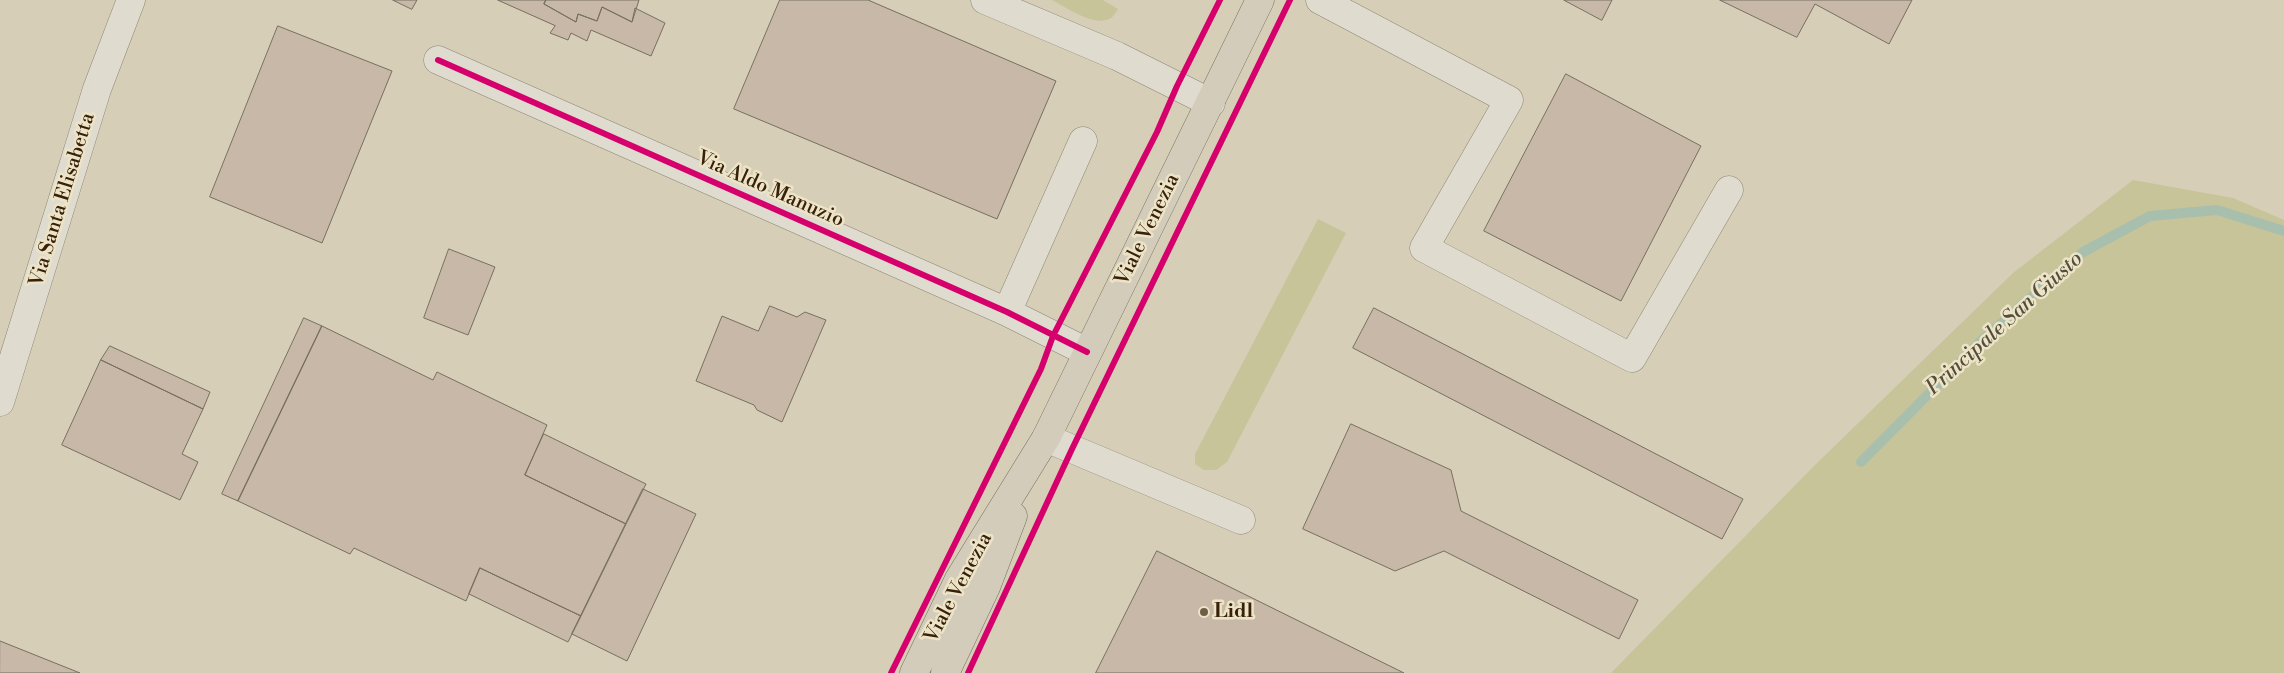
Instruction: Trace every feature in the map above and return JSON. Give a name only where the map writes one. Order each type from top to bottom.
[{"type":"main road","name":"Viale Venezia","points":[[917,671],[959,579],[1040,448],[1260,0]]},
{"type":"main road","name":"Viale Venezia","points":[[945,673],[986,587],[1040,448]]},
{"type":"street","name":"Via Santa Elisabetta","points":[[0,402],[97,89],[131,0]]},
{"type":"street","points":[[985,0],[1117,56],[1210,103]]},
{"type":"street","points":[[1320,0],[1509,100],[1424,248],[1632,358],[1729,190]]},
{"type":"street","name":"Via Aldo Manuzio","points":[[438,60],[1007,312],[1088,352]]},
{"type":"street","points":[[1007,312],[1083,141]]},
{"type":"street","points":[[1040,448],[1241,520]]},
{"type":"shaded area","points":[[1052,0],[1103,0],[1118,9],[1111,18],[1104,20],[1089,19]]},
{"type":"shaded area","points":[[2133,180],[2233,198],[2284,220],[2284,673],[1611,673],[1814,466],[2013,273]]},
{"type":"shaded area","points":[[1318,219],[1346,233],[1227,462],[1216,470],[1204,470],[1195,464],[1195,454]]},
{"type":"building","points":[[393,0],[417,0],[412,9]]},
{"type":"building","points":[[498,0],[546,0],[544,4],[576,22],[578,14],[597,21],[602,7],[632,22],[635,8],[665,23],[651,56],[591,30],[587,41],[571,33],[568,40],[550,33],[555,26]]},
{"type":"building","points":[[546,0],[639,0],[632,22],[602,7],[597,21],[578,14],[576,22],[544,4]]},
{"type":"building","points":[[780,0],[868,0],[1056,81],[997,219],[734,109]]},
{"type":"building","points":[[1564,0],[1612,0],[1602,20]]},
{"type":"building","points":[[1720,0],[1912,0],[1889,44],[1815,4],[1797,37]]},
{"type":"building","points":[[278,26],[392,71],[322,243],[210,197]]},
{"type":"building","points":[[1566,74],[1701,146],[1621,301],[1484,231]]},
{"type":"building","points":[[449,249],[495,267],[468,335],[424,318]]},
{"type":"building","points":[[770,306],[797,317],[805,312],[826,320],[782,422],[757,410],[754,405],[696,381],[722,316],[758,331]]},
{"type":"building","points":[[1374,308],[1743,499],[1722,539],[1353,348]]},
{"type":"building","points":[[304,318],[322,326],[238,501],[222,494]]},
{"type":"building","points":[[322,326],[433,380],[437,372],[547,425],[525,475],[626,524],[581,616],[480,568],[466,601],[354,548],[350,554],[238,501]]},
{"type":"building","points":[[110,346],[210,392],[203,409],[101,360]]},
{"type":"building","points":[[101,360],[203,409],[182,454],[198,462],[180,500],[62,445]]},
{"type":"building","points":[[1351,424],[1451,470],[1461,511],[1638,600],[1619,639],[1444,551],[1395,571],[1303,529]]},
{"type":"building","points":[[544,434],[646,484],[626,524],[525,475]]},
{"type":"building","points":[[643,489],[696,514],[627,661],[572,634]]},
{"type":"building","name":"Lidl","points":[[1157,551],[1404,673],[1096,673]]},
{"type":"building","points":[[480,568],[581,616],[568,642],[469,594]]},
{"type":"building","points":[[0,641],[80,673],[0,673]]},
{"type":"waterway","name":"Principale San Giusto","points":[[1861,462],[1982,340],[2083,252],[2150,216],[2217,210],[2284,231]]},
{"type":"cycle path","points":[[891,673],[1041,369],[1053,336],[1157,132],[1177,86],[1220,0]]},
{"type":"cycle path","points":[[968,673],[1072,449],[1290,0]]},
{"type":"cycle path","points":[[438,60],[1007,312],[1087,352]]},
{"type":"place","name":"Lidl","points":[[1204,612]]}]
